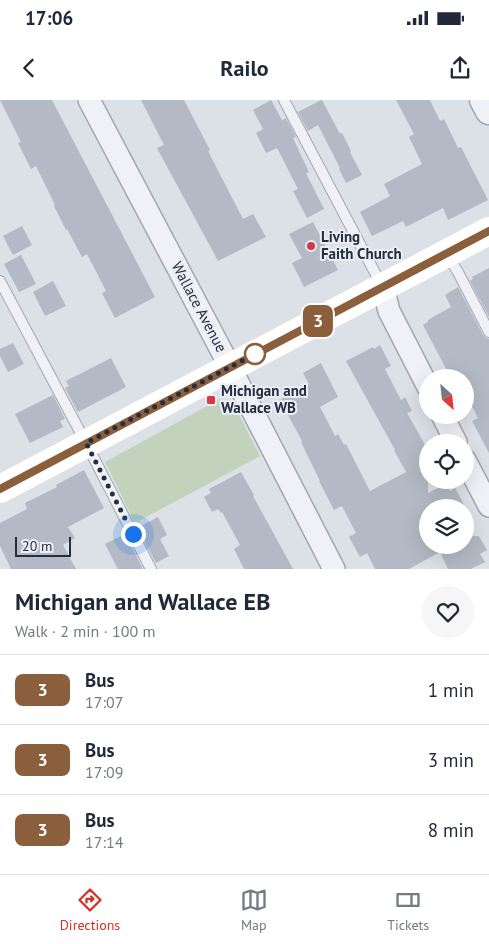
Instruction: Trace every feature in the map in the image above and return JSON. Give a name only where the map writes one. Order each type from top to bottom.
[{"type":"main road","points":[[0,489],[489,231]]},
{"type":"street","name":"Wallace Avenue","points":[[89,100],[334,569]]},
{"type":"street","points":[[483,100],[489,111]]},
{"type":"street","points":[[383,287],[388,311],[419,370]]},
{"type":"street","points":[[474,477],[489,506]]},
{"type":"lane","points":[[284,100],[383,287]]},
{"type":"lane","points":[[447,253],[489,332]]},
{"type":"lane","points":[[0,281],[151,569]]},
{"type":"green space","points":[[220,399],[224,405],[232,401],[260,456],[135,523],[105,462]]},
{"type":"building","points":[[0,100],[52,100],[155,297],[115,318],[102,293],[106,291],[87,254],[82,257],[66,230],[36,166],[31,169],[18,143],[21,142]]},
{"type":"building","points":[[141,100],[184,100],[243,219],[253,214],[266,237],[218,261],[157,148],[164,145]]},
{"type":"building","points":[[271,100],[282,120],[286,118],[296,137],[293,138],[309,172],[306,173],[324,209],[307,218],[293,191],[298,189],[277,148],[266,153],[256,133],[263,129],[253,110]]},
{"type":"building","points":[[321,100],[340,134],[342,133],[362,175],[346,183],[318,125],[308,131],[298,112]]},
{"type":"building","points":[[396,100],[430,100],[440,121],[444,119],[458,148],[461,147],[488,200],[448,220],[443,208],[406,227],[403,221],[372,236],[360,212],[390,196],[384,184],[422,164],[409,137],[414,134]]},
{"type":"building","name":"Living Faith Church","points":[[313,222],[338,270],[304,287],[292,263],[302,258],[289,234]]},
{"type":"building","points":[[22,226],[32,245],[13,255],[3,236]]},
{"type":"building","points":[[21,255],[36,284],[19,292],[4,264]]},
{"type":"building","points":[[489,268],[489,317],[470,281],[473,279],[472,277]]},
{"type":"building","points":[[53,281],[66,306],[45,316],[33,292]]},
{"type":"building","points":[[458,287],[483,335],[489,339],[489,453],[474,424],[474,420],[478,418],[474,410],[474,369],[446,369],[423,325],[428,320],[451,307],[445,295]]},
{"type":"building","points":[[13,343],[24,364],[8,372],[0,356],[0,349]]},
{"type":"building","points":[[380,345],[391,366],[385,369],[401,400],[405,397],[412,411],[407,413],[419,434],[419,489],[428,489],[428,493],[436,489],[449,489],[450,491],[456,489],[461,499],[419,499],[419,554],[436,554],[409,569],[375,569],[367,553],[360,557],[349,537],[356,533],[342,506],[334,510],[302,441],[280,400],[309,384],[303,373],[321,363],[338,397],[320,407],[335,436],[338,434],[344,445],[346,444],[370,491],[406,472],[346,361],[373,347],[374,349]]},
{"type":"building","points":[[111,358],[126,387],[78,412],[65,388],[69,386],[66,381]]},
{"type":"building","points":[[53,395],[65,419],[60,421],[63,427],[30,443],[15,414]]},
{"type":"building","points":[[84,470],[104,508],[68,527],[75,538],[63,545],[76,569],[11,569],[0,546],[0,523],[27,509],[25,503],[57,487],[56,485]]},
{"type":"building","points":[[241,472],[293,569],[244,569],[234,549],[240,545],[222,512],[218,509],[212,512],[204,497],[211,493],[209,489]]},
{"type":"building","points":[[158,517],[167,535],[160,539],[169,556],[156,563],[137,528]]},
{"type":"building","points":[[125,534],[143,569],[118,569],[105,544]]},
{"type":"building","points":[[474,536],[479,536],[487,550],[480,554],[485,562],[471,569],[448,569],[441,554],[474,554]]},
{"type":"bus line","name":"3","points":[[0,489],[489,231]]},
{"type":"place","name":"Living Faith Church","points":[[311,246]]},
{"type":"place","name":"Michigan and Wallace WB","points":[[211,400]]},
{"type":"route","points":[[133,534],[86,443],[255,354]]}]
